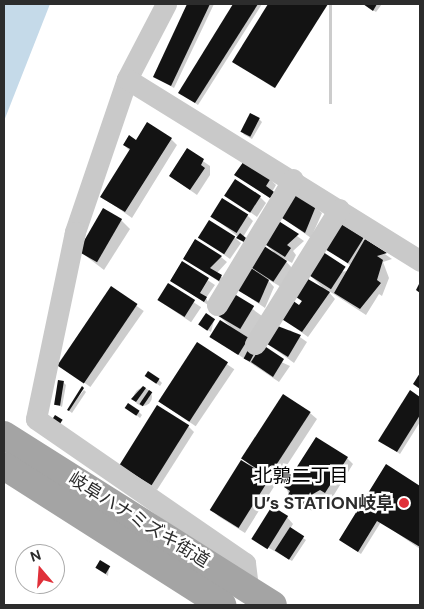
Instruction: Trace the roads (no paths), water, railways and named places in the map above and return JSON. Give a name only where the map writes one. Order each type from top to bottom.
[{"type":"main road","name":"岐阜ハナミズキ街道","points":[[4,435],[273,605]]},
{"type":"main road","name":"岐阜ハナミズキ街道","points":[[4,466],[222,605]]},
{"type":"street","points":[[166,4],[127,79],[75,232],[36,419],[245,563],[248,589]]},
{"type":"street","points":[[127,79],[293,179],[420,261]]},
{"type":"street","points":[[217,305],[293,179]]},
{"type":"street","points":[[255,344],[339,209]]},
{"type":"water","points":[[4,4],[50,4],[4,121]]},
{"type":"place","name":"U’s STATION岐阜","points":[[404,503]]},
{"type":"district","name":"北鶉二丁目","points":[[301,476]]}]
